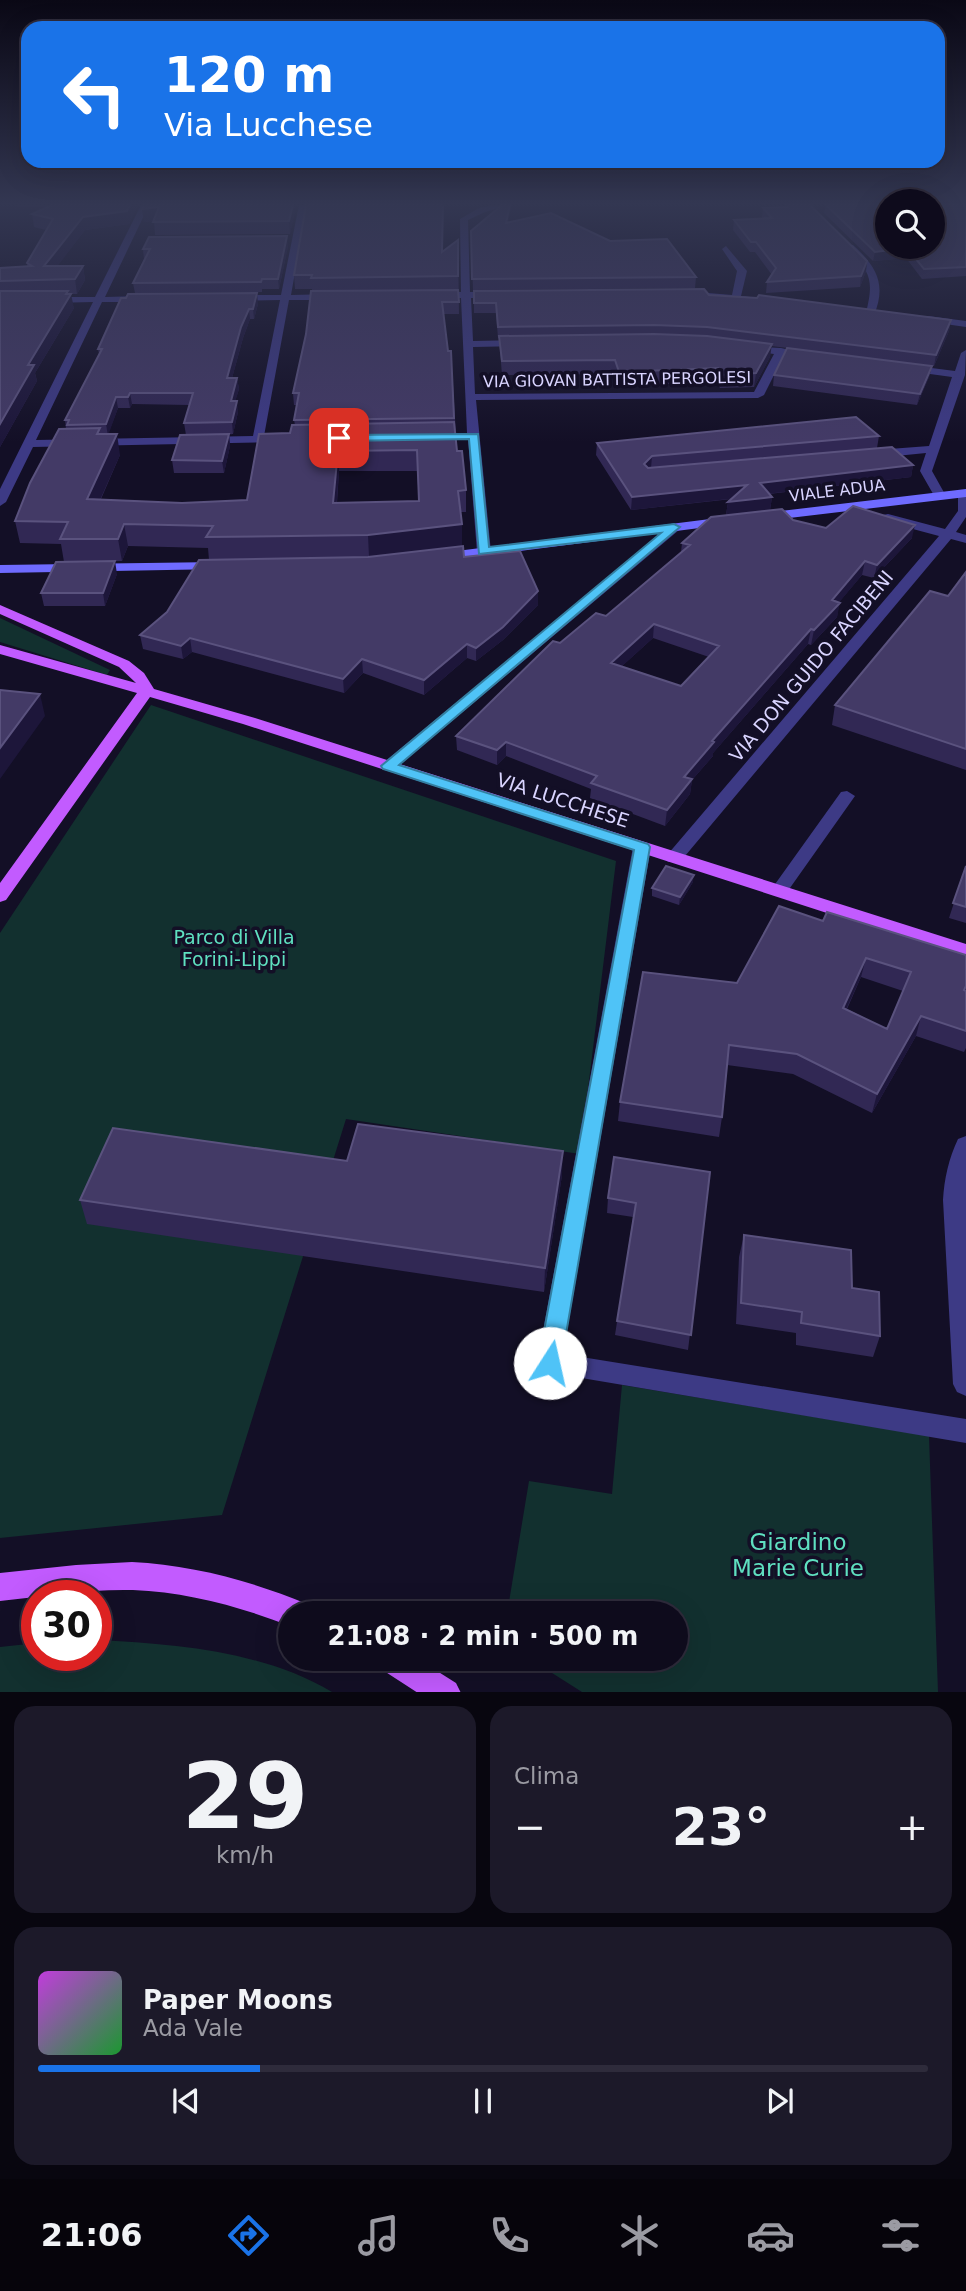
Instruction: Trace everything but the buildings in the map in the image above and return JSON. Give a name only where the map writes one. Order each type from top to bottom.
[{"type":"main road","name":"VIALE ADUA","points":[[431,558],[964,494]]},
{"type":"main road","points":[[0,569],[227,566]]},
{"type":"main road","points":[[0,609],[124,664],[139,676],[147,690],[0,896]]},
{"type":"main road","name":"VIA LUCCHESE","points":[[0,649],[109,682],[147,690],[966,951]]},
{"type":"main road","points":[[0,1587],[101,1576],[151,1577],[212,1588],[278,1608]]},
{"type":"main road","points":[[411,1671],[446,1692]]},
{"type":"street","points":[[0,502],[108,284]]},
{"type":"street","points":[[258,439],[287,284]]},
{"type":"street","points":[[466,284],[470,397],[484,552]]},
{"type":"street","points":[[736,298],[739,284]]},
{"type":"street","points":[[871,313],[876,284]]},
{"type":"street","points":[[666,294],[763,300]]},
{"type":"street","points":[[427,295],[506,295]]},
{"type":"street","points":[[218,298],[349,296]]},
{"type":"street","points":[[38,300],[153,299]]},
{"type":"street","points":[[857,311],[884,314]]},
{"type":"street","points":[[912,317],[966,324]]},
{"type":"street","points":[[468,344],[534,343]]},
{"type":"street","points":[[731,346],[822,357]]},
{"type":"street","name":"VIA GIOVAN BATTISTA PERGOLESI","points":[[470,397],[758,394],[781,351]]},
{"type":"street","points":[[940,496],[926,471],[966,353]]},
{"type":"street","points":[[891,366],[960,375]]},
{"type":"street","points":[[420,436],[474,436]]},
{"type":"street","points":[[30,444],[299,438]]},
{"type":"street","points":[[865,456],[932,449]]},
{"type":"street","name":"VIA DON GUIDO FACIBENI","points":[[674,858],[948,534],[964,511],[964,494]]},
{"type":"street","points":[[848,506],[966,539]]},
{"type":"street","points":[[388,766],[674,527]]},
{"type":"street","points":[[779,891],[848,796]]},
{"type":"street","points":[[642,847],[550,1363],[966,1431]]},
{"type":"street","points":[[966,1145],[955,1180],[954,1219],[966,1384]]},
{"type":"green space","points":[[0,618],[110,670],[107,675],[0,642]]},
{"type":"green space","name":"Parco di Villa Forini-Lippi","points":[[151,705],[616,861],[580,1154],[346,1119],[222,1515],[0,1538],[0,933]]},
{"type":"green space","name":"Giardino Marie Curie","points":[[622,1385],[929,1436],[938,1692],[582,1692],[549,1671],[688,1671],[688,1601],[509,1601],[529,1481],[612,1494]]},
{"type":"green space","points":[[112,1641],[188,1647],[277,1667],[278,1671],[287,1671],[332,1692],[0,1692],[0,1647],[21,1645],[21,1671],[112,1671]]},
{"type":"route","points":[[339,438],[474,436],[484,552],[674,527],[388,766],[642,847],[550,1363]]}]
